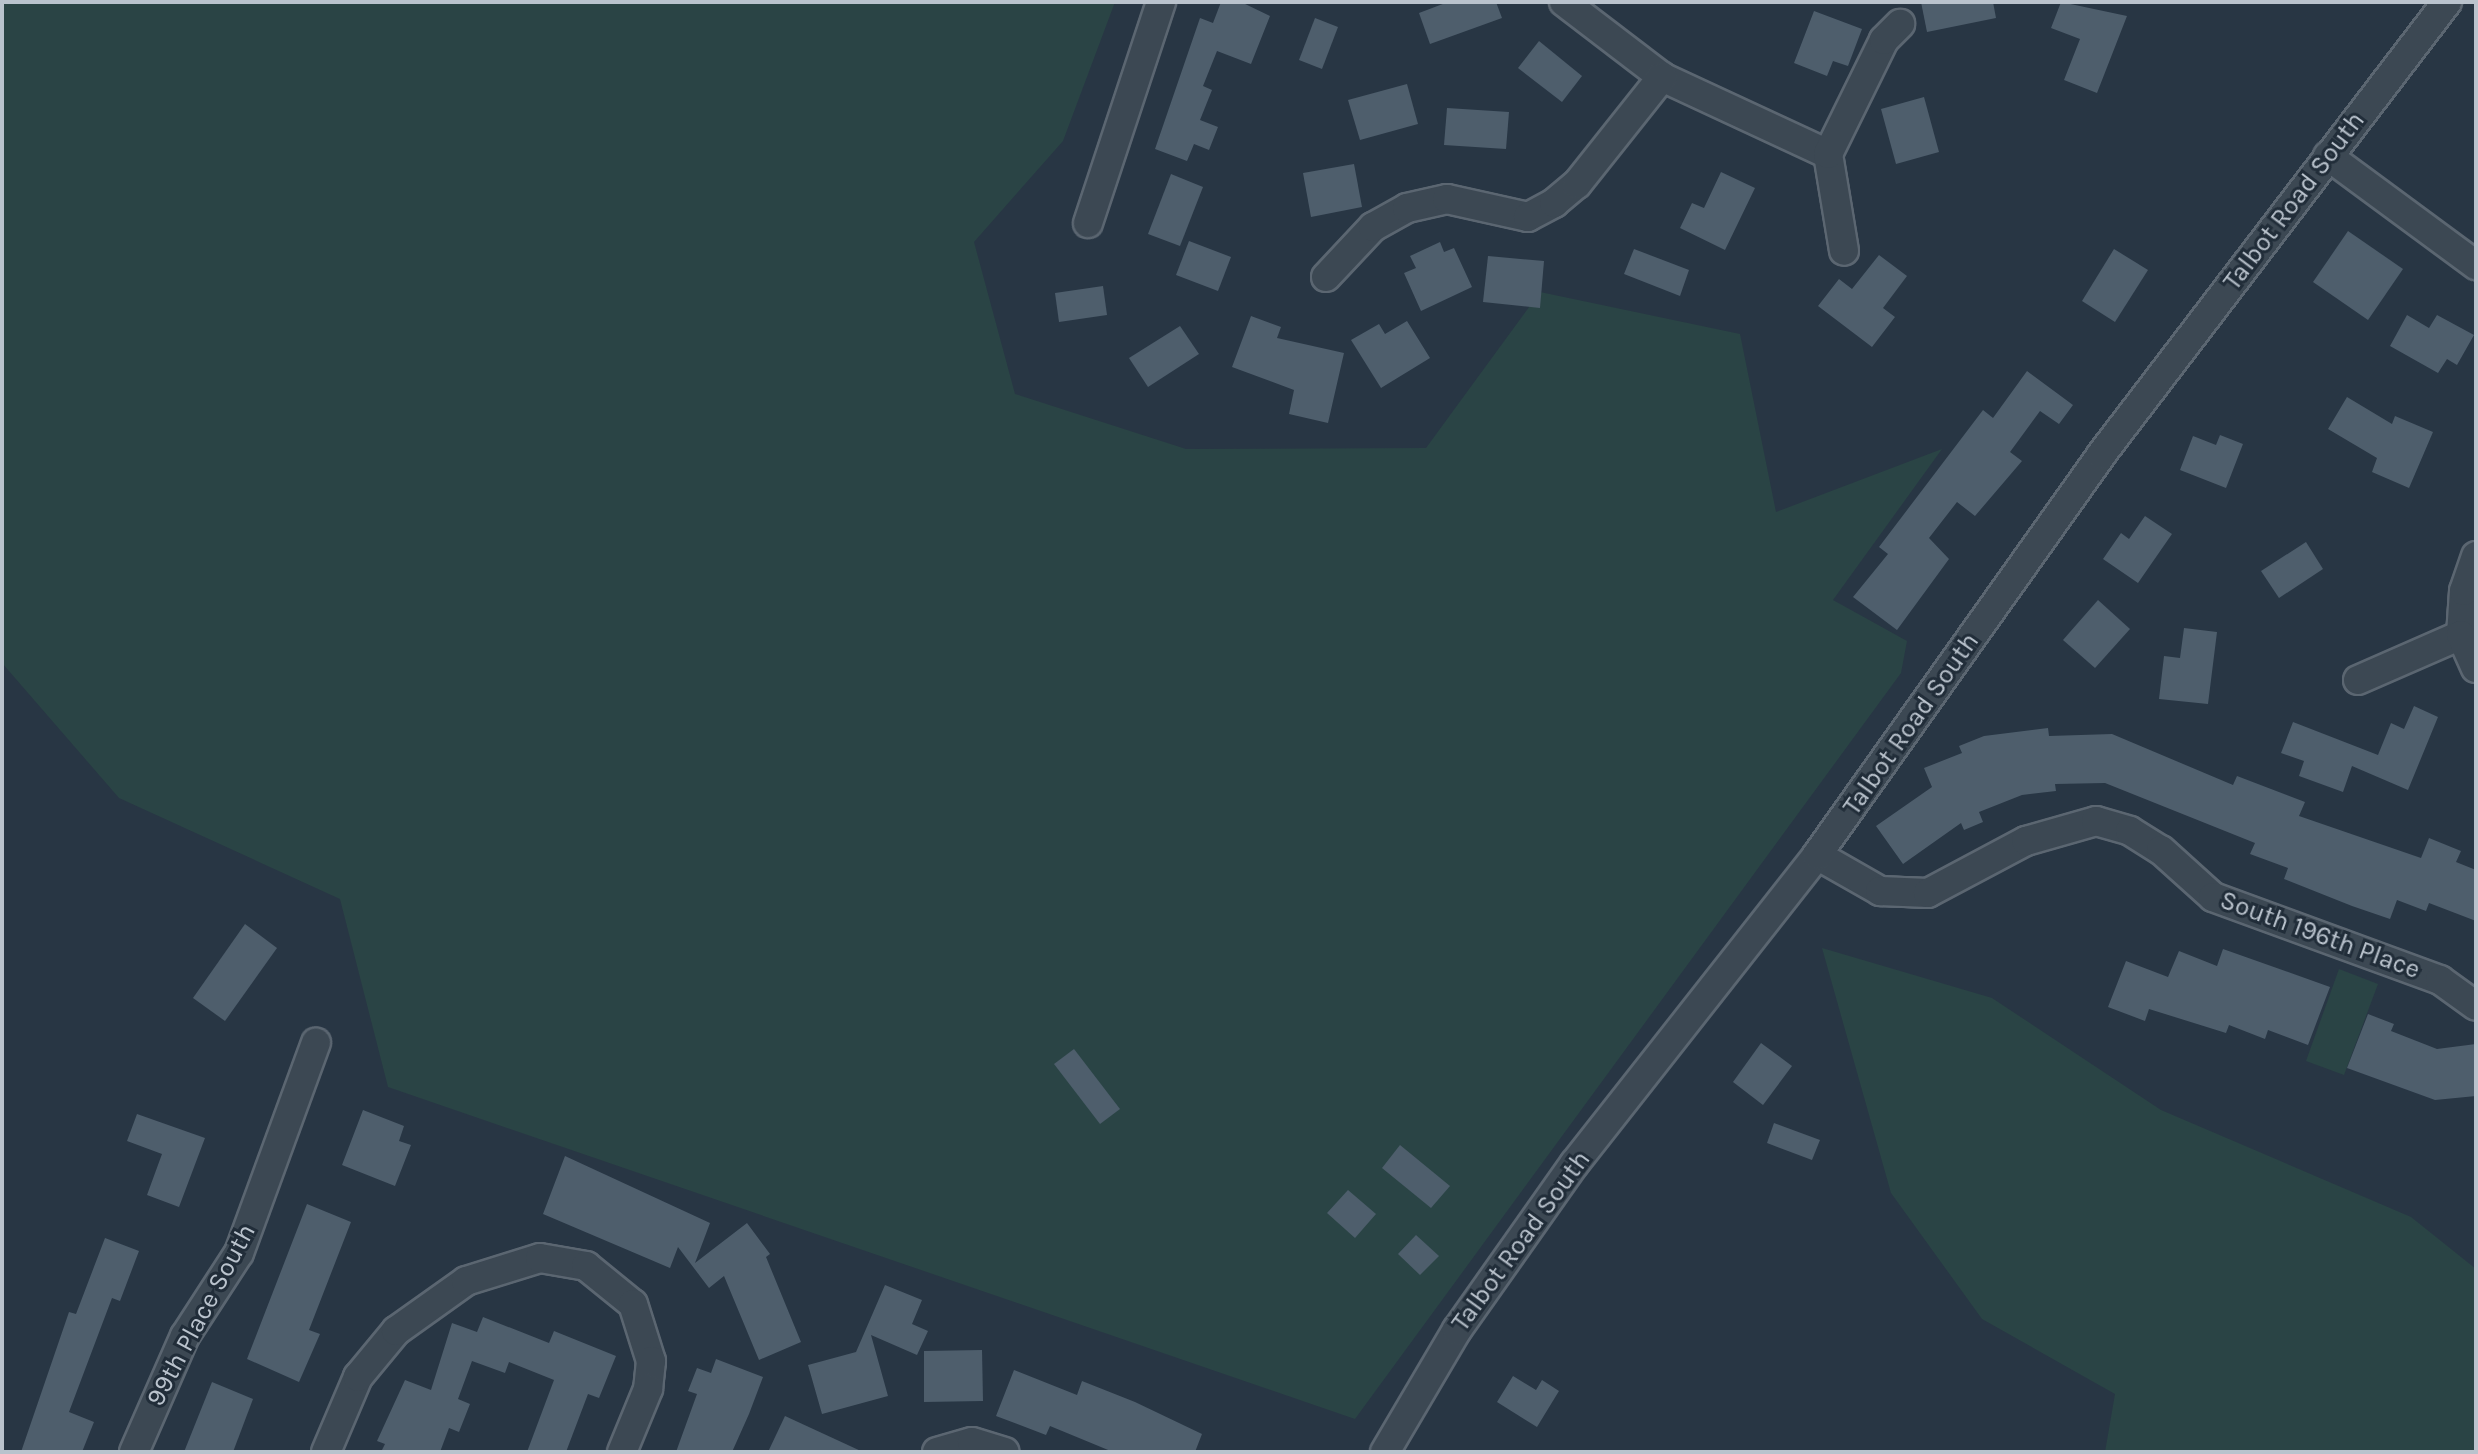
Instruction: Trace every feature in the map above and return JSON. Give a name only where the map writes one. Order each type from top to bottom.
[{"type":"street","points":[[1088,223],[1161,2]]},
{"type":"street","points":[[1564,2],[1662,77],[1828,154]]},
{"type":"street","name":"Talbot Road South","points":[[1385,1452],[1457,1330],[1575,1163],[1817,855],[2101,455],[2447,2]]},
{"type":"street","points":[[1844,251],[1828,154],[1884,40],[1900,24]]},
{"type":"street","points":[[1326,277],[1373,227],[1407,208],[1447,199],[1500,216],[1528,217],[1554,203],[1577,184],[1662,77]]},
{"type":"street","points":[[2328,156],[2476,265]]},
{"type":"street","points":[[2476,556],[2464,591],[2461,635],[2476,668]]},
{"type":"street","points":[[2358,680],[2461,635]]},
{"type":"street","name":"South 196th Place","points":[[1817,855],[1880,891],[1928,893],[2026,841],[2096,821],[2130,831],[2161,850],[2213,897],[2440,980],[2476,1006]]},
{"type":"street","name":"99th Place South","points":[[134,1452],[185,1336],[239,1253],[316,1043]]},
{"type":"street","points":[[326,1452],[358,1377],[396,1331],[436,1299],[466,1281],[540,1258],[586,1266],[633,1304],[651,1361],[648,1389],[622,1452]]},
{"type":"street","points":[[937,1452],[972,1442],[1004,1452]]},
{"type":"green space","points":[[2,2],[1115,2],[1063,141],[974,242],[1015,394],[1186,449],[1426,448],[1540,292],[1740,334],[1776,512],[1942,449],[1833,600],[1907,641],[1901,673],[1355,1419],[388,1087],[340,899],[119,798],[2,663]]},
{"type":"green space","points":[[1822,948],[1992,998],[2161,1110],[2411,1217],[2476,1269],[2476,1452],[2105,1452],[2115,1394],[1982,1319],[1891,1193]]},
{"type":"green space","points":[[2339,969],[2378,984],[2344,1075],[2306,1061]]},
{"type":"building","points":[[1221,2],[1241,2],[1270,16],[1251,64],[1217,51],[1203,86],[1212,90],[1200,120],[1218,127],[1209,150],[1194,144],[1187,161],[1155,149],[1200,18],[1213,23]]},
{"type":"building","points":[[1448,2],[1496,2],[1502,18],[1430,44],[1419,13]]},
{"type":"building","points":[[1921,2],[1993,2],[1996,18],[1927,32]]},
{"type":"building","points":[[2061,2],[2127,16],[2097,93],[2064,80],[2080,39],[2051,28]]},
{"type":"building","points":[[1814,11],[1862,29],[1848,66],[1833,61],[1827,76],[1794,63]]},
{"type":"building","points":[[1315,18],[1338,27],[1322,69],[1299,60]]},
{"type":"building","points":[[1539,41],[1582,76],[1562,102],[1518,68]]},
{"type":"building","points":[[1407,84],[1418,124],[1360,140],[1348,100]]},
{"type":"building","points":[[1924,97],[1939,152],[1896,164],[1881,109]]},
{"type":"building","points":[[1447,108],[1509,112],[1506,149],[1444,145]]},
{"type":"building","points":[[1354,164],[1362,207],[1311,217],[1303,173]]},
{"type":"building","points":[[1721,172],[1755,188],[1725,250],[1680,228],[1692,203],[1704,208]]},
{"type":"building","points":[[1171,174],[1203,187],[1180,246],[1148,234]]},
{"type":"building","points":[[2348,231],[2403,269],[2368,320],[2313,282]]},
{"type":"building","points":[[1189,241],[1231,257],[1218,291],[1176,275]]},
{"type":"building","points":[[1440,242],[1444,252],[1454,248],[1472,287],[1421,311],[1404,273],[1416,268],[1410,256]]},
{"type":"building","points":[[1634,249],[1689,270],[1680,296],[1624,274]]},
{"type":"building","points":[[2114,249],[2148,270],[2115,322],[2082,301]]},
{"type":"building","points":[[1879,255],[1907,276],[1883,308],[1895,317],[1872,347],[1818,306],[1839,279],[1852,289]]},
{"type":"building","points":[[1488,256],[1544,261],[1540,308],[1483,302]]},
{"type":"building","points":[[1103,286],[1107,315],[1059,322],[1055,293]]},
{"type":"building","points":[[2407,315],[2429,328],[2437,315],[2474,335],[2457,365],[2447,359],[2438,373],[2390,346]]},
{"type":"building","points":[[1251,316],[1281,327],[1277,338],[1344,353],[1328,423],[1289,414],[1294,390],[1232,367]]},
{"type":"building","points":[[1407,321],[1430,358],[1381,388],[1351,340],[1379,324],[1385,334]]},
{"type":"building","points":[[1180,326],[1199,354],[1148,387],[1129,358]]},
{"type":"building","points":[[2027,371],[2073,405],[2059,424],[2040,411],[2010,452],[2022,461],[1975,516],[1957,502],[1929,538],[1949,559],[1897,630],[1853,597],[1888,554],[1879,547],[1983,410],[1993,418]]},
{"type":"building","points":[[2347,397],[2392,424],[2395,416],[2433,432],[2409,488],[2372,472],[2377,458],[2328,429]]},
{"type":"building","points":[[2220,435],[2243,444],[2226,488],[2180,470],[2193,436],[2216,445]]},
{"type":"building","points":[[2145,516],[2172,534],[2138,583],[2103,559],[2121,533],[2129,539]]},
{"type":"building","points":[[2306,542],[2323,569],[2279,598],[2261,571]]},
{"type":"building","points":[[2098,600],[2130,629],[2095,668],[2063,640]]},
{"type":"building","points":[[2184,628],[2217,632],[2208,704],[2159,699],[2164,656],[2180,658]]},
{"type":"building","points":[[2414,706],[2438,717],[2408,790],[2352,766],[2343,792],[2299,776],[2304,761],[2281,753],[2293,722],[2378,755],[2391,723],[2404,729]]},
{"type":"building","points":[[2048,728],[2049,736],[2112,734],[2233,785],[2237,776],[2305,802],[2299,816],[2421,858],[2429,838],[2461,851],[2456,862],[2476,870],[2476,921],[2429,903],[2426,911],[2397,900],[2390,919],[2352,906],[2284,879],[2288,868],[2250,854],[2255,843],[2105,783],[2055,784],[2056,791],[2022,795],[1979,812],[1983,822],[1964,830],[1961,823],[1903,864],[1876,826],[1932,787],[1924,768],[1962,753],[1959,746],[1984,736]]},
{"type":"building","points":[[245,924],[277,948],[225,1021],[193,998]]},
{"type":"building","points":[[2223,949],[2330,987],[2308,1045],[2268,1030],[2265,1039],[2229,1025],[2226,1033],[2149,1009],[2145,1021],[2108,1007],[2126,961],[2168,977],[2179,951],[2217,966]]},
{"type":"building","points":[[2368,1014],[2394,1024],[2391,1031],[2437,1049],[2476,1044],[2476,1096],[2435,1100],[2347,1068]]},
{"type":"building","points":[[1761,1043],[1792,1066],[1763,1105],[1733,1082]]},
{"type":"building","points":[[1074,1049],[1120,1109],[1100,1124],[1054,1064]]},
{"type":"building","points":[[363,1110],[404,1126],[399,1141],[411,1145],[395,1186],[342,1165]]},
{"type":"building","points":[[137,1114],[205,1138],[179,1207],[147,1195],[162,1154],[127,1141]]},
{"type":"building","points":[[1774,1123],[1820,1140],[1812,1160],[1767,1143]]},
{"type":"building","points":[[1400,1145],[1450,1186],[1431,1208],[1382,1168]]},
{"type":"building","points":[[565,1156],[710,1223],[695,1263],[747,1223],[770,1254],[766,1257],[801,1342],[759,1360],[724,1276],[709,1288],[678,1247],[670,1268],[543,1214]]},
{"type":"building","points":[[1348,1190],[1376,1214],[1355,1238],[1327,1213]]},
{"type":"building","points":[[307,1204],[351,1222],[309,1330],[320,1334],[299,1382],[247,1359]]},
{"type":"building","points":[[1416,1235],[1439,1256],[1420,1275],[1398,1254]]},
{"type":"building","points":[[105,1238],[139,1251],[120,1301],[112,1298],[69,1412],[94,1422],[82,1452],[21,1452],[69,1312],[76,1314]]},
{"type":"building","points":[[885,1285],[922,1300],[912,1324],[928,1331],[917,1355],[871,1335],[888,1396],[822,1414],[808,1365],[856,1352]]},
{"type":"building","points":[[483,1317],[549,1343],[554,1331],[616,1356],[599,1398],[588,1394],[566,1452],[527,1452],[554,1380],[509,1362],[505,1373],[472,1361],[458,1399],[470,1404],[459,1432],[449,1428],[440,1452],[381,1452],[385,1444],[377,1441],[405,1380],[431,1390],[452,1323],[477,1332]]},
{"type":"building","points":[[982,1350],[983,1401],[924,1402],[924,1351]]},
{"type":"building","points":[[716,1359],[763,1377],[749,1414],[732,1452],[676,1452],[697,1394],[688,1391],[697,1368],[711,1373]]},
{"type":"building","points":[[1014,1370],[1077,1395],[1082,1381],[1135,1402],[1202,1434],[1195,1452],[1113,1452],[1050,1426],[1046,1435],[996,1416]]},
{"type":"building","points":[[1513,1376],[1536,1390],[1542,1380],[1559,1391],[1537,1427],[1497,1402]]},
{"type":"building","points":[[212,1382],[253,1399],[233,1452],[184,1452]]},
{"type":"building","points":[[785,1416],[863,1452],[768,1452]]}]
